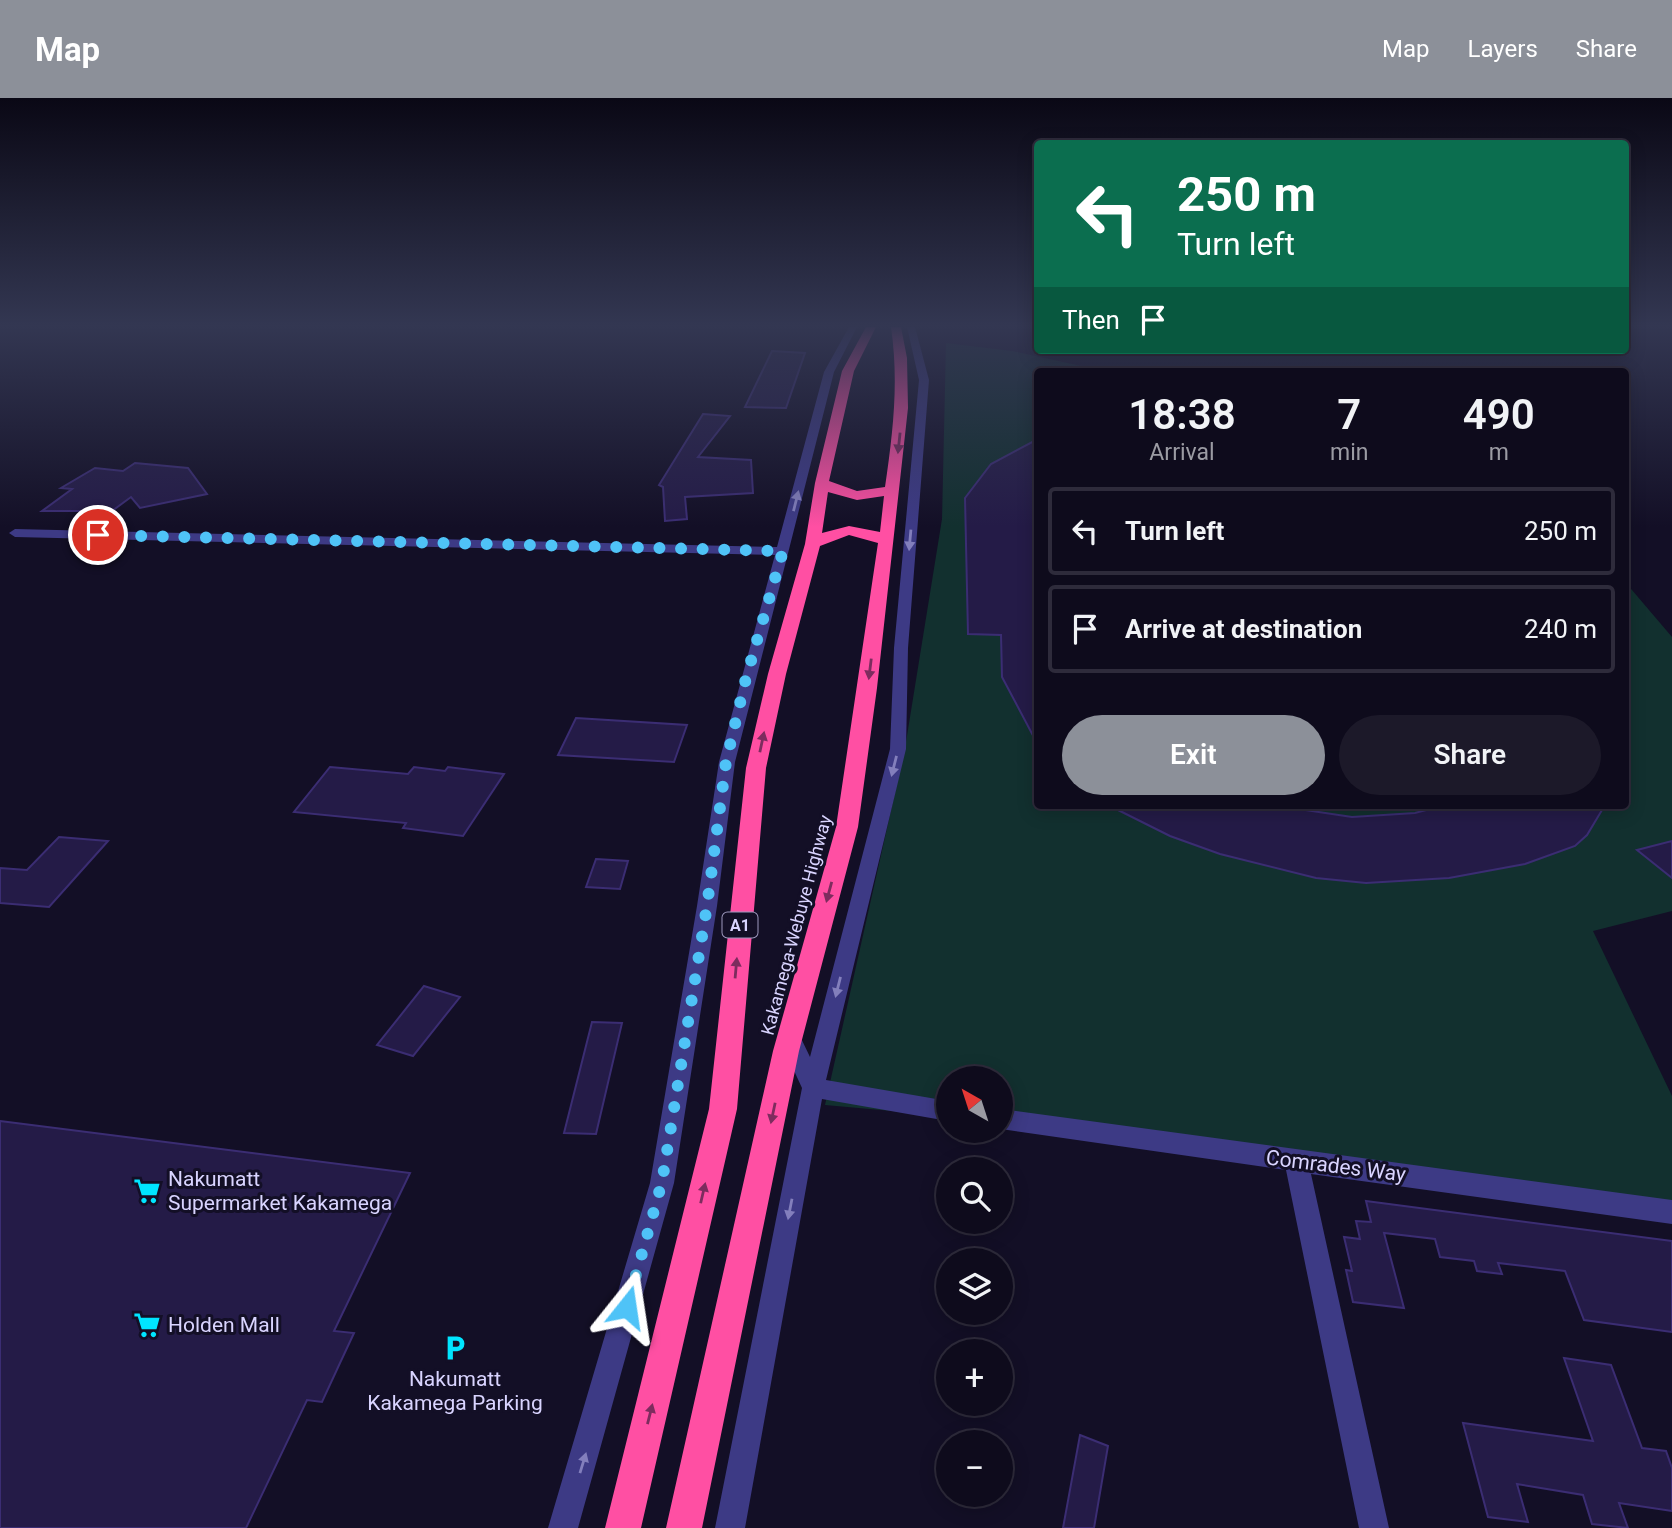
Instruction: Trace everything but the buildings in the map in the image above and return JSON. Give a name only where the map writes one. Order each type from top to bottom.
[{"type":"highway","name":"A1","points":[[623,1528],[723,1109],[756,768],[777,674],[813,544],[822,483],[843,394]]},
{"type":"highway","name":"Kakamega-Webuye Highway","points":[[684,1528],[790,1038],[847,827],[905,394]]},
{"type":"highway","points":[[822,483],[855,496],[867,497],[894,489]]},
{"type":"highway","points":[[813,544],[847,530],[862,531],[886,541]]},
{"type":"street","points":[[563,1528],[662,1182],[707,906],[726,762],[746,678],[824,394]]},
{"type":"street","points":[[730,1528],[813,1088],[898,749],[901,648],[923,394]]},
{"type":"street","points":[[15,533],[783,551]]},
{"type":"street","points":[[790,1038],[813,1088]]},
{"type":"street","points":[[813,1088],[936,1109]]},
{"type":"street","name":"Comrades Way","points":[[1013,1121],[1296,1162],[1520,1188],[1672,1212]]},
{"type":"street","points":[[1296,1162],[1374,1528]]},
{"type":"green space","points":[[945,394],[1034,394],[1034,809],[1629,809],[1629,587],[1672,637],[1672,911],[1593,931],[1672,1096],[1672,1207],[1013,1122],[1013,1066],[936,1066],[936,1115],[825,1105],[905,748],[942,519]]},
{"type":"place","name":"Nakumatt Supermarket Kakamega","points":[[147,1191]]},
{"type":"place","name":"Holden Mall","points":[[147,1325]]},
{"type":"place","name":"Nakumatt Kakamega Parking","points":[[455,1348]]},
{"type":"route","points":[[98,535],[783,551],[746,678],[726,762],[707,906],[662,1182],[627,1307]]}]
